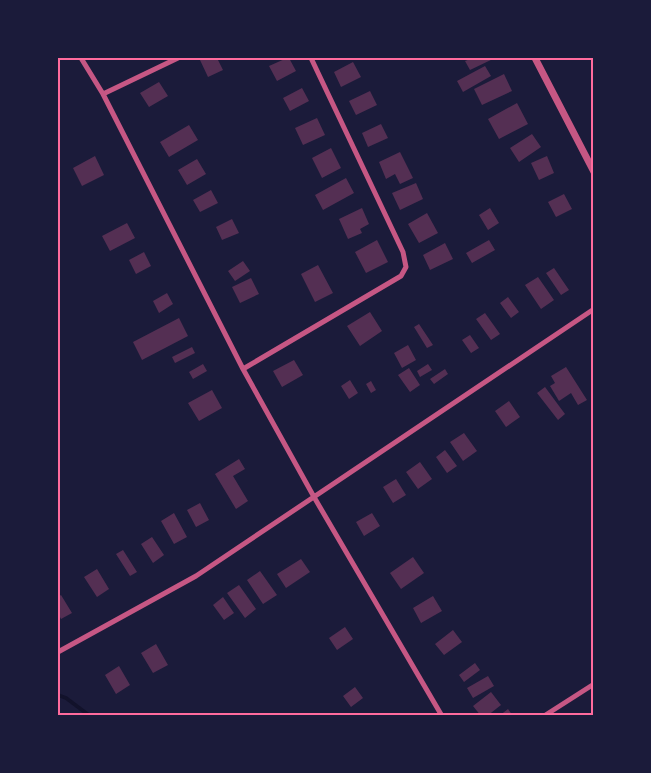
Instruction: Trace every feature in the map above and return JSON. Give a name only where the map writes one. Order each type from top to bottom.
[{"type":"street","points":[[81,58],[103,94],[243,369],[314,497],[442,716]]},
{"type":"street","points":[[103,94],[178,58]]},
{"type":"street","points":[[243,369],[401,276],[406,267],[403,252],[311,58]]},
{"type":"street","points":[[534,58],[594,172]]},
{"type":"street","points":[[58,652],[196,576],[594,308]]},
{"type":"street","points":[[544,716],[594,684]]},
{"type":"building","points":[[217,58],[223,70],[208,77],[200,60]]},
{"type":"building","points":[[289,58],[296,71],[277,81],[269,66]]},
{"type":"building","points":[[473,58],[495,58],[470,70],[465,61]]},
{"type":"building","points":[[353,62],[361,77],[341,87],[334,72]]},
{"type":"building","points":[[485,66],[491,76],[463,92],[457,81]]},
{"type":"building","points":[[504,74],[512,91],[482,105],[474,89]]},
{"type":"building","points":[[159,82],[168,96],[149,107],[140,93]]},
{"type":"building","points":[[302,88],[309,101],[290,111],[283,98]]},
{"type":"building","points":[[370,91],[377,105],[356,115],[349,101]]},
{"type":"building","points":[[517,103],[528,124],[499,139],[488,119]]},
{"type":"building","points":[[317,118],[325,135],[303,145],[295,128]]},
{"type":"building","points":[[381,124],[388,138],[368,147],[362,133]]},
{"type":"building","points":[[189,125],[198,140],[169,157],[160,142]]},
{"type":"building","points":[[532,134],[541,147],[519,162],[510,148]]},
{"type":"building","points":[[331,148],[341,168],[322,178],[312,158]]},
{"type":"building","points":[[400,152],[413,178],[400,184],[395,174],[386,179],[379,162]]},
{"type":"building","points":[[95,156],[104,175],[82,186],[73,168]]},
{"type":"building","points":[[547,156],[554,173],[539,180],[531,163]]},
{"type":"building","points":[[197,159],[206,174],[187,185],[178,170]]},
{"type":"building","points":[[346,178],[354,193],[323,210],[315,195]]},
{"type":"building","points":[[416,183],[423,199],[400,210],[392,193]]},
{"type":"building","points":[[211,190],[218,203],[200,212],[193,200]]},
{"type":"building","points":[[564,194],[572,209],[556,217],[548,202]]},
{"type":"building","points":[[362,208],[369,224],[360,229],[362,233],[348,239],[339,219]]},
{"type":"building","points":[[490,208],[499,223],[488,230],[479,215]]},
{"type":"building","points":[[427,213],[438,233],[419,243],[408,224]]},
{"type":"building","points":[[232,219],[239,233],[222,240],[216,227]]},
{"type":"building","points":[[127,223],[135,238],[110,251],[102,236]]},
{"type":"building","points":[[377,240],[388,262],[366,273],[355,252]]},
{"type":"building","points":[[489,240],[495,250],[472,263],[466,253]]},
{"type":"building","points":[[445,243],[453,259],[430,270],[423,255]]},
{"type":"building","points":[[144,252],[151,266],[136,274],[129,260]]},
{"type":"building","points":[[243,261],[250,271],[235,281],[228,271]]},
{"type":"building","points":[[318,265],[333,293],[315,302],[301,274]]},
{"type":"building","points":[[554,268],[569,290],[561,295],[546,273]]},
{"type":"building","points":[[538,277],[554,300],[541,309],[525,285]]},
{"type":"building","points":[[251,278],[259,294],[240,303],[232,287]]},
{"type":"building","points":[[167,293],[173,304],[159,313],[153,301]]},
{"type":"building","points":[[508,297],[519,312],[511,318],[500,303]]},
{"type":"building","points":[[370,312],[382,331],[360,346],[347,326]]},
{"type":"building","points":[[485,313],[500,334],[491,340],[476,319]]},
{"type":"building","points":[[179,318],[188,336],[142,360],[133,342]]},
{"type":"building","points":[[419,324],[433,345],[427,348],[414,327]]},
{"type":"building","points":[[470,335],[479,348],[471,353],[462,340]]},
{"type":"building","points":[[408,345],[416,360],[402,368],[394,353]]},
{"type":"building","points":[[192,347],[195,353],[175,363],[172,357]]},
{"type":"building","points":[[294,360],[303,375],[282,387],[273,371]]},
{"type":"building","points":[[203,364],[207,371],[193,379],[189,372]]},
{"type":"building","points":[[428,364],[432,370],[420,377],[417,371]]},
{"type":"building","points":[[566,367],[587,400],[578,405],[571,393],[559,401],[550,386],[555,383],[551,376]]},
{"type":"building","points":[[409,368],[420,385],[410,392],[398,375]]},
{"type":"building","points":[[445,369],[448,374],[434,384],[430,379]]},
{"type":"building","points":[[350,380],[358,393],[349,399],[341,386]]},
{"type":"building","points":[[371,381],[376,390],[371,393],[366,384]]},
{"type":"building","points":[[545,387],[565,414],[558,420],[537,393]]},
{"type":"building","points":[[212,390],[222,408],[199,421],[188,403]]},
{"type":"building","points":[[509,401],[520,417],[506,427],[495,411]]},
{"type":"building","points":[[464,433],[477,451],[463,461],[450,442]]},
{"type":"building","points":[[445,450],[457,466],[447,473],[436,457]]},
{"type":"building","points":[[239,459],[245,469],[233,476],[248,501],[236,509],[215,474]]},
{"type":"building","points":[[420,462],[432,479],[418,489],[406,472]]},
{"type":"building","points":[[396,479],[406,495],[393,503],[383,487]]},
{"type":"building","points":[[200,503],[209,520],[196,527],[187,510]]},
{"type":"building","points":[[174,513],[187,537],[174,544],[161,521]]},
{"type":"building","points":[[372,513],[380,526],[364,536],[356,522]]},
{"type":"building","points":[[152,537],[164,555],[153,563],[141,544]]},
{"type":"building","points":[[123,550],[137,572],[130,576],[116,554]]},
{"type":"building","points":[[413,557],[424,573],[401,589],[390,573]]},
{"type":"building","points":[[301,559],[310,572],[286,588],[277,574]]},
{"type":"building","points":[[97,569],[109,589],[97,597],[84,577]]},
{"type":"building","points":[[260,571],[277,595],[263,604],[247,580]]},
{"type":"building","points":[[239,585],[256,609],[245,618],[227,593]]},
{"type":"building","points":[[61,595],[72,613],[61,619],[58,613],[58,597]]},
{"type":"building","points":[[433,596],[442,611],[421,623],[413,608]]},
{"type":"building","points":[[223,597],[234,613],[224,620],[213,605]]},
{"type":"building","points":[[345,627],[353,639],[337,650],[329,638]]},
{"type":"building","points":[[453,630],[462,642],[444,655],[435,644]]},
{"type":"building","points":[[156,644],[168,665],[153,673],[141,653]]},
{"type":"building","points":[[475,663],[480,670],[464,682],[459,675]]},
{"type":"building","points":[[119,666],[130,685],[116,694],[105,675]]},
{"type":"building","points":[[488,676],[494,686],[473,698],[467,688]]},
{"type":"building","points":[[355,687],[363,698],[351,707],[343,696]]},
{"type":"building","points":[[491,692],[501,705],[487,716],[481,716],[473,706]]},
{"type":"building","points":[[508,709],[513,716],[499,716]]},
{"type":"waterway","points":[[58,695],[66,698],[90,716]]}]
